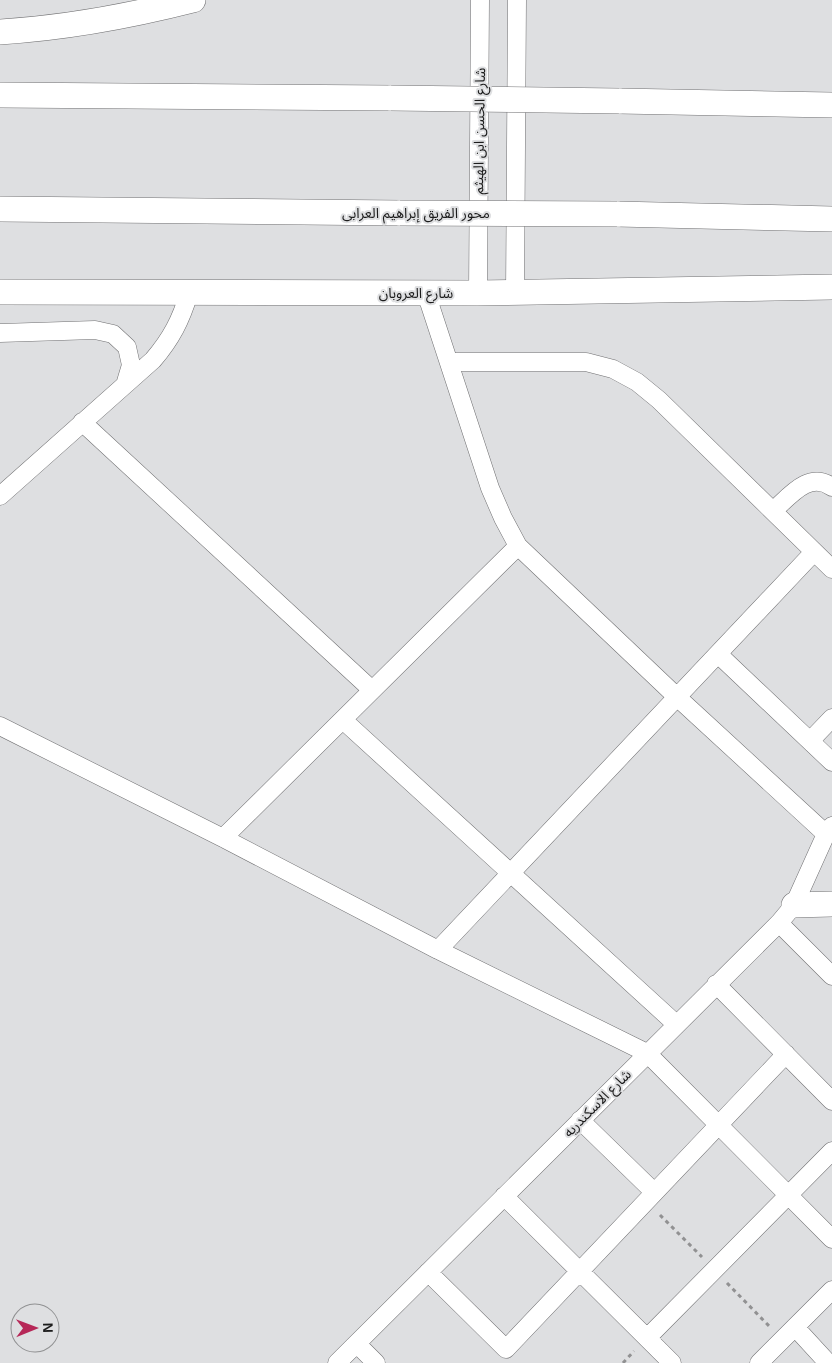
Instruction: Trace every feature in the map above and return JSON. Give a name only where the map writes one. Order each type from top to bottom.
[{"type":"main road","points":[[0,32],[93,21],[193,0]]},
{"type":"main road","points":[[0,95],[391,98],[832,105]]},
{"type":"main road","name":"محور الفريق إبراهيم العرابى","points":[[0,208],[617,214],[832,219]]},
{"type":"main road","name":"شارع العروبان","points":[[0,292],[515,293],[832,287]]},
{"type":"main road","points":[[786,914],[832,904]]},
{"type":"street","name":"شارع الحسن ابن الهيثم","points":[[478,293],[480,0]]},
{"type":"street","points":[[515,293],[517,0]]},
{"type":"street","points":[[0,496],[153,360],[175,331],[189,292]]},
{"type":"street","points":[[426,293],[490,488],[518,546],[677,697],[829,830]]},
{"type":"street","points":[[0,332],[95,330],[113,334],[127,347],[131,365],[125,385]]},
{"type":"street","points":[[450,362],[586,362],[613,369],[637,382],[659,400],[832,569]]},
{"type":"street","points":[[82,422],[372,690]]},
{"type":"street","points":[[773,511],[801,485],[815,482],[828,484],[832,487]]},
{"type":"street","points":[[223,838],[518,546]]},
{"type":"street","points":[[438,950],[814,552]]},
{"type":"street","points":[[718,654],[832,762]]},
{"type":"street","points":[[810,741],[832,718]]},
{"type":"street","points":[[343,720],[676,1024]]},
{"type":"street","points":[[0,726],[223,838],[438,950],[647,1053],[832,1239]]},
{"type":"street","name":"شارع الاسكندريه","points":[[337,1363],[786,914],[829,830]]},
{"type":"street","points":[[786,914],[832,976]]},
{"type":"street","points":[[716,984],[832,1101]]},
{"type":"street","points":[[428,1272],[506,1348],[786,1054]]},
{"type":"street","points":[[580,1120],[654,1192]]},
{"type":"street","points":[[647,1338],[832,1151]]},
{"type":"street","points":[[504,1196],[672,1363]]},
{"type":"street","points":[[759,1363],[832,1290]]},
{"type":"street","points":[[795,1328],[828,1363]]},
{"type":"street","points":[[357,1344],[376,1363]]}]
